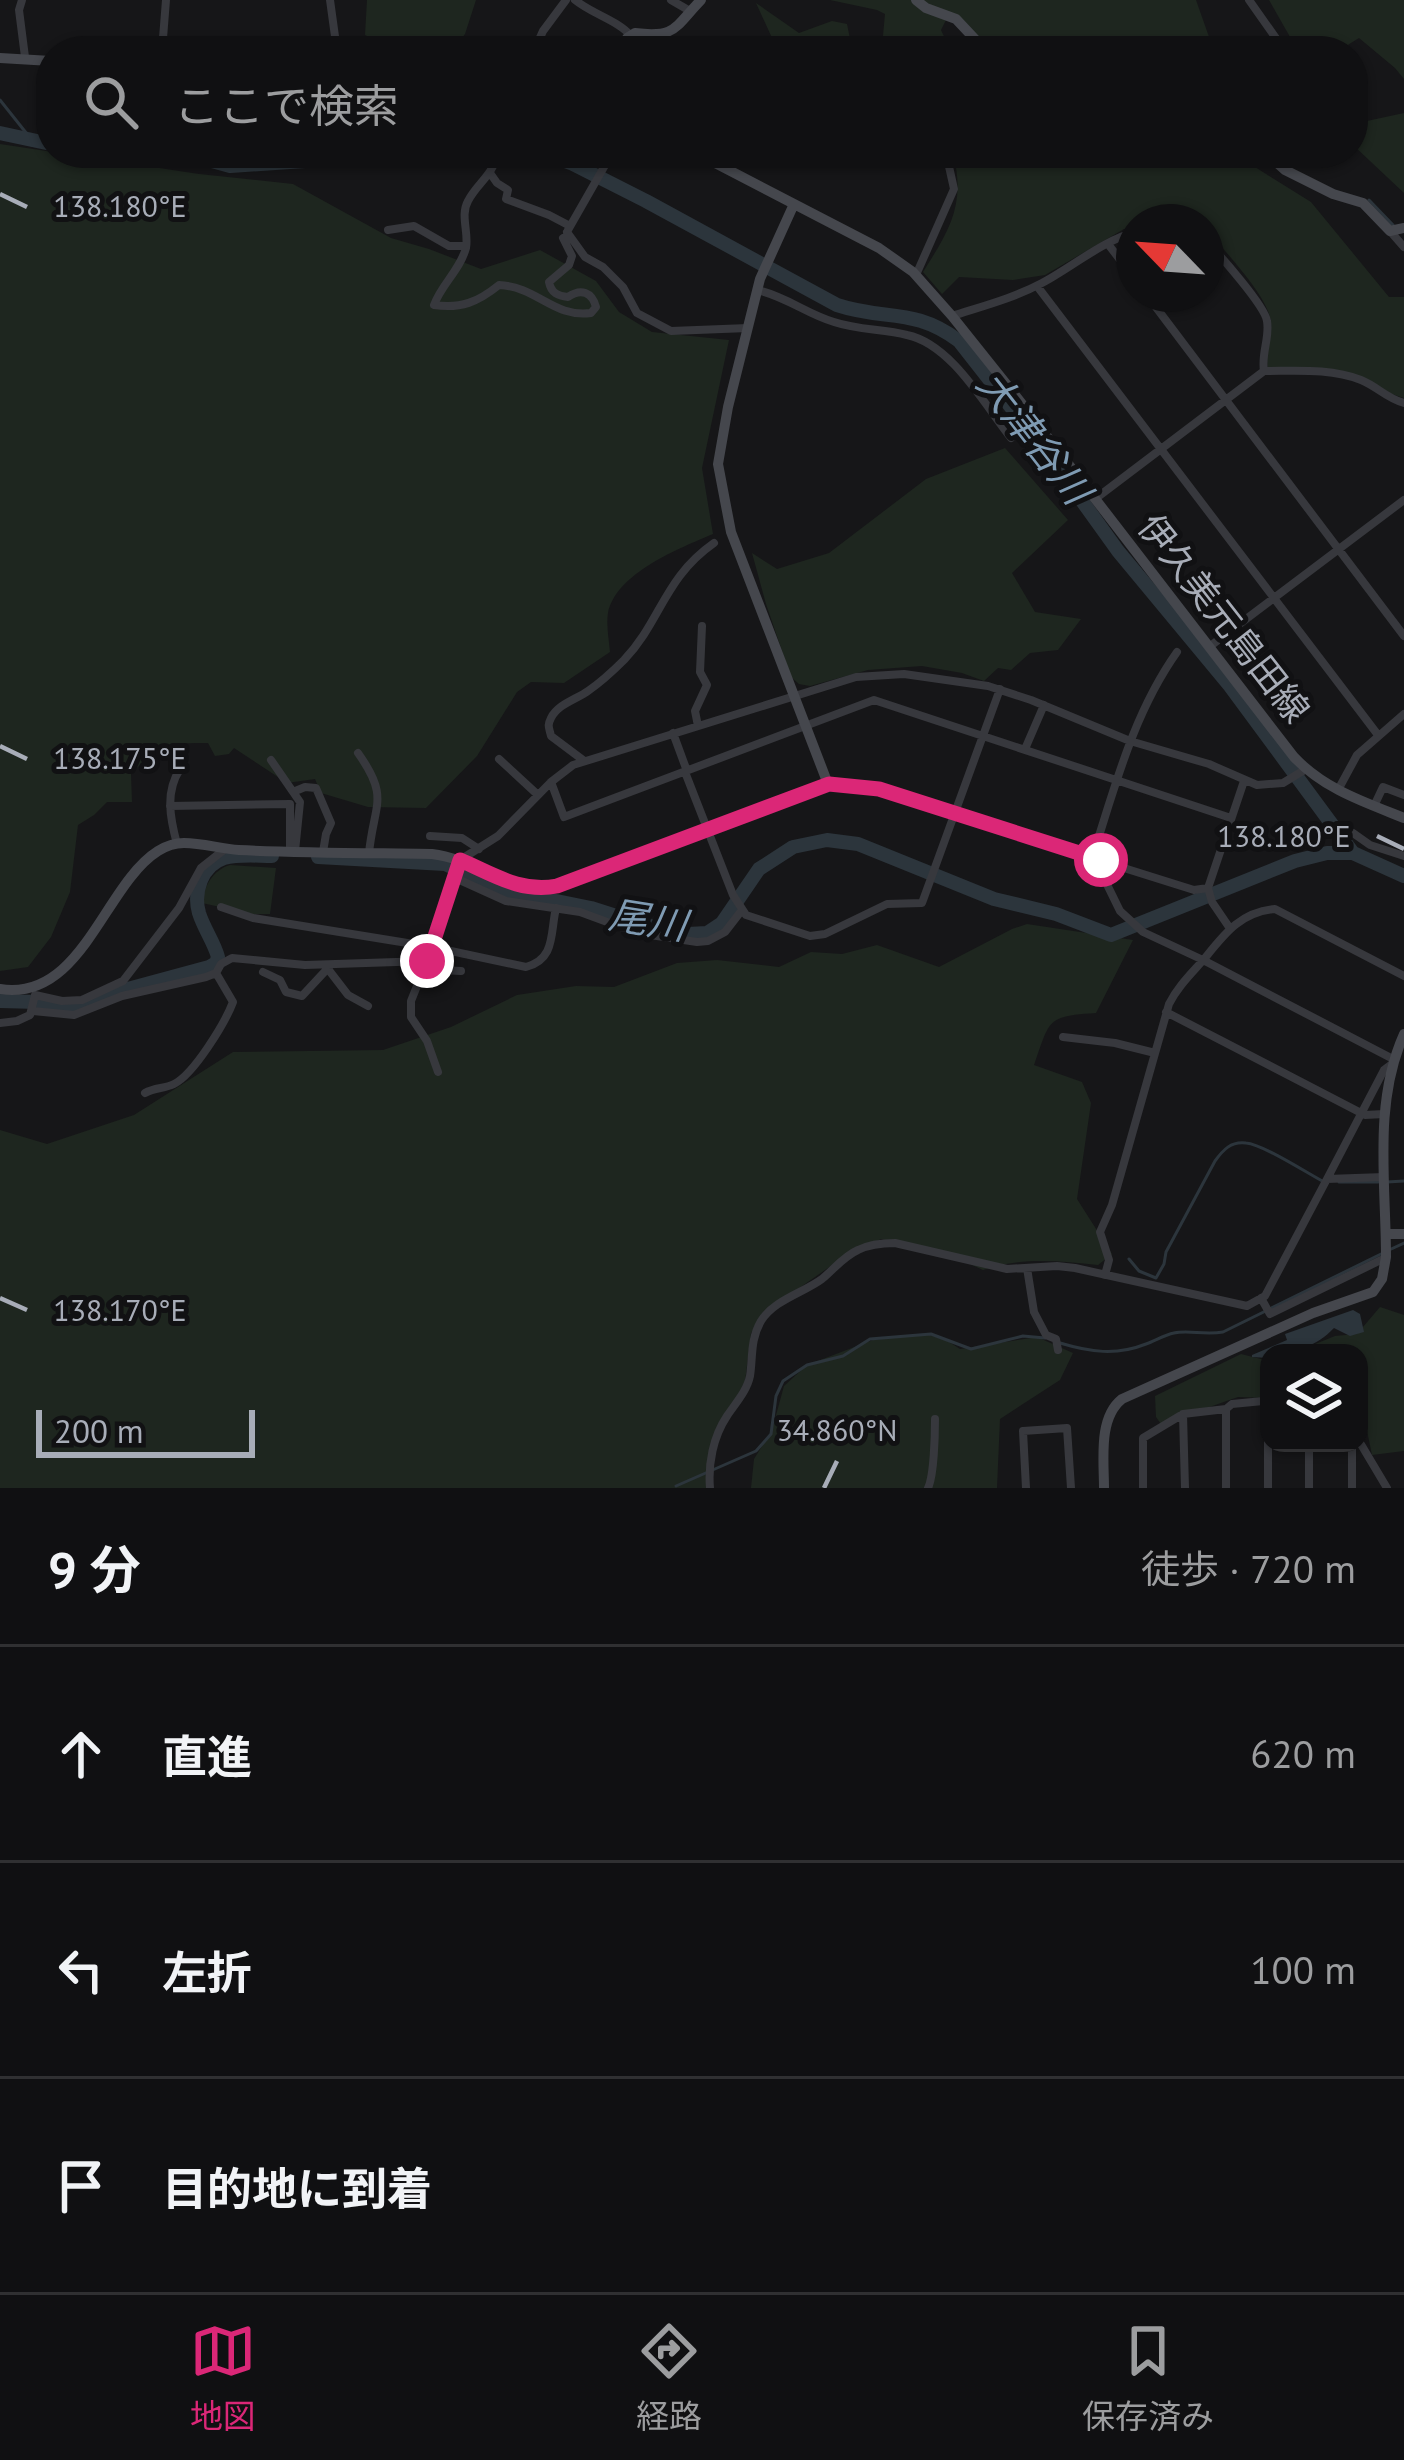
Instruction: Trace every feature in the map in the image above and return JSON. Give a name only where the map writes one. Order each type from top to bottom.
[{"type":"street","points":[[22,0],[25,57]]},
{"type":"street","points":[[163,36],[166,0]]},
{"type":"street","points":[[330,0],[335,36]]},
{"type":"street","points":[[541,36],[571,0],[623,26],[631,36],[668,34],[701,0]]},
{"type":"street","points":[[670,0],[690,11]]},
{"type":"street","points":[[916,0],[956,19],[972,36]]},
{"type":"street","points":[[1249,0],[1274,36]]},
{"type":"street","points":[[0,58],[36,59]]},
{"type":"street","points":[[492,168],[465,206],[466,246],[434,305],[463,306],[499,285],[517,286],[570,314],[591,314],[596,307],[593,298],[576,291],[568,297],[557,296],[549,282],[569,265],[572,256],[566,234],[604,168]]},
{"type":"street","name":"伊久美元島田線","points":[[725,168],[879,248],[916,275],[1303,771],[1404,818]]},
{"type":"street","points":[[916,275],[954,189],[949,168]]},
{"type":"street","points":[[1283,168],[1333,194],[1363,203],[1397,230],[1404,247]]},
{"type":"street","points":[[490,173],[508,190],[506,200],[549,215],[585,257],[623,287],[637,313],[671,331],[748,328]]},
{"type":"street","points":[[794,204],[759,284],[718,464],[731,532],[829,784]]},
{"type":"street","points":[[388,230],[414,226],[449,247],[466,246]]},
{"type":"street","points":[[952,316],[1036,286],[1116,239]]},
{"type":"street","points":[[1108,244],[1116,254]]},
{"type":"street","points":[[1224,261],[1262,304],[1268,328],[1264,371]]},
{"type":"street","points":[[759,284],[834,322],[908,335],[934,346],[949,358],[1011,438]]},
{"type":"street","points":[[1036,286],[1378,735]]},
{"type":"street","points":[[1160,312],[1404,636]]},
{"type":"street","points":[[1095,499],[1264,371],[1340,373],[1404,403]]},
{"type":"street","points":[[1209,647],[1404,500]]},
{"type":"street","points":[[583,760],[551,736],[552,716],[622,662],[680,574],[714,543]]},
{"type":"street","points":[[698,726],[695,711],[707,686],[700,672],[702,626]]},
{"type":"street","points":[[1092,858],[1130,741],[1155,683],[1177,652]]},
{"type":"street","points":[[438,1072],[411,1017],[411,1001],[459,862],[498,836],[562,772],[583,760],[856,677],[889,674],[1000,689],[1244,781],[1266,786],[1283,783],[1303,771]]},
{"type":"street","points":[[673,733],[733,895],[746,915],[783,929],[819,935],[887,904],[922,902],[1000,689]]},
{"type":"street","points":[[551,782],[564,817],[874,700],[1231,818]]},
{"type":"street","points":[[1025,749],[1044,706]]},
{"type":"street","points":[[1339,790],[1357,755],[1404,714]]},
{"type":"street","points":[[358,753],[373,773],[380,796],[369,853]]},
{"type":"street","points":[[271,760],[300,802],[292,851]]},
{"type":"street","points":[[499,760],[538,796]]},
{"type":"street","points":[[177,844],[170,806],[172,784],[180,769]]},
{"type":"street","points":[[1229,927],[1208,890],[1244,781]]},
{"type":"street","points":[[0,1023],[17,1021],[75,956],[153,854],[177,844],[432,854],[517,886],[547,888],[829,784],[867,786],[1194,890],[1208,890]]},
{"type":"street","points":[[293,792],[316,788],[332,823],[323,852]]},
{"type":"street","points":[[1374,806],[1383,788],[1404,795]]},
{"type":"street","points":[[170,806],[290,805],[292,851]]},
{"type":"street","points":[[1353,832],[1370,845],[1404,856]]},
{"type":"street","points":[[430,836],[462,838],[480,849]]},
{"type":"street","points":[[34,1000],[92,997],[123,981],[179,908],[201,868],[225,849]]},
{"type":"street","points":[[1092,858],[1114,901],[1143,932],[1393,1061]]},
{"type":"street","points":[[454,876],[497,898],[580,912],[637,933],[702,942],[725,932],[741,908]]},
{"type":"street","points":[[221,907],[253,919],[530,967],[550,949],[556,908]]},
{"type":"street","points":[[1106,1275],[1109,1260],[1100,1232],[1166,1012],[1180,986],[1229,927],[1247,915],[1274,909],[1404,976]]},
{"type":"street","points":[[0,989],[17,990],[74,1016],[122,996],[216,973],[232,958],[329,967],[427,962],[440,970],[461,971]]},
{"type":"street","points":[[263,972],[280,980],[286,992],[302,996],[329,967]]},
{"type":"street","points":[[329,967],[348,995],[368,1006]]},
{"type":"street","points":[[145,1093],[177,1082],[226,1020],[233,1002],[216,973]]},
{"type":"street","points":[[1166,1012],[1365,1115],[1384,1114]]},
{"type":"street","points":[[1104,1488],[1107,1419],[1114,1405],[1313,1312],[1373,1292],[1382,1279],[1386,1257],[1384,1114],[1393,1061],[1404,1034]]},
{"type":"street","points":[[1063,1037],[1155,1053]]},
{"type":"street","points":[[1266,1306],[1361,1113],[1393,1061]]},
{"type":"street","points":[[1327,1179],[1385,1177]]},
{"type":"street","points":[[1386,1234],[1404,1234]]},
{"type":"street","points":[[710,1488],[716,1438],[744,1391],[750,1350],[762,1319],[849,1255],[870,1246],[895,1243],[1007,1270],[1057,1265],[1247,1306],[1266,1306],[1386,1257]]},
{"type":"street","points":[[1027,1268],[1034,1312],[1046,1335],[1056,1339],[1058,1350]]},
{"type":"street","points":[[1143,1488],[1142,1438],[1183,1414],[1260,1401]]},
{"type":"street","points":[[1226,1408],[1226,1488]]},
{"type":"street","points":[[1183,1414],[1185,1488]]},
{"type":"street","points":[[928,1488],[934,1476],[935,1419]]},
{"type":"street","points":[[1026,1488],[1022,1431],[1067,1428],[1071,1488]]},
{"type":"street","points":[[1268,1452],[1268,1488]]},
{"type":"street","points":[[1309,1452],[1309,1488]]},
{"type":"street","points":[[1352,1488],[1354,1452]]},
{"type":"street","points":[[1362,1452],[1388,1488]]},
{"type":"shaded area","points":[[367,0],[476,0],[463,36],[365,35]]},
{"type":"shaded area","points":[[830,0],[1196,0],[1209,36],[971,36],[948,16],[941,30],[944,36],[883,36],[885,14]]},
{"type":"shaded area","points":[[1269,0],[1404,0],[1404,79],[1368,46],[1368,36],[1289,36]]},
{"type":"shaded area","points":[[756,3],[799,33],[832,21],[847,24],[849,36],[771,36]]},
{"type":"shaded area","points":[[1404,113],[1404,193],[1368,159],[1368,121]]},
{"type":"shaded area","points":[[0,144],[36,149],[36,168],[159,168],[293,184],[391,238],[481,269],[540,250],[596,281],[619,312],[652,332],[729,340],[702,468],[713,534],[651,564],[623,586],[608,613],[610,652],[564,683],[531,682],[517,692],[477,756],[426,808],[368,807],[321,793],[315,779],[287,783],[234,748],[215,756],[208,743],[158,751],[131,774],[132,802],[107,802],[78,825],[70,892],[51,937],[28,967],[0,971]]},
{"type":"shaded area","points":[[956,168],[1257,168],[1311,202],[1389,297],[1404,297],[1404,398],[1343,373],[1268,369],[1271,322],[1263,300],[1224,250],[1224,204],[1116,204],[1116,234],[1045,275],[1013,280],[959,277],[942,294],[923,272],[953,216]]},
{"type":"shaded area","points":[[1005,448],[1068,520],[1012,573],[1035,612],[1081,619],[1058,650],[1030,653],[1011,670],[998,668],[984,681],[922,666],[868,670],[810,686],[791,677],[752,553],[777,569],[829,553],[926,479]]},
{"type":"shaded area","points":[[230,865],[276,868],[270,914],[202,903],[210,880]]},
{"type":"shaded area","points":[[1027,924],[1133,940],[1096,1013],[1052,1023],[1034,1065],[1082,1082],[1091,1103],[1077,1199],[1112,1254],[1098,1265],[1025,1262],[983,1270],[957,1258],[881,1239],[835,1263],[775,1305],[751,1333],[745,1382],[712,1450],[706,1488],[0,1488],[0,1130],[47,1144],[134,1115],[233,1052],[383,1050],[451,1027],[517,995],[576,986],[614,987],[677,963],[717,960],[779,967],[811,952],[842,954],[877,945],[939,967]]},
{"type":"shaded area","points":[[1380,1307],[1404,1315],[1404,1451],[1372,1455],[1368,1344],[1315,1344],[1357,1334]]},
{"type":"shaded area","points":[[1353,1310],[1360,1314],[1364,1332],[1350,1336],[1334,1328],[1312,1344],[1278,1344],[1287,1340],[1285,1334]]},
{"type":"shaded area","points":[[926,1334],[960,1349],[1037,1337],[1073,1353],[1060,1380],[1000,1419],[997,1488],[751,1488],[754,1459],[772,1430],[784,1386],[807,1365],[873,1340]]},
{"type":"shaded area","points":[[1241,1354],[1260,1359],[1260,1398],[1238,1397],[1161,1424],[1155,1396]]},
{"type":"waterway","points":[[0,100],[31,139]]},
{"type":"waterway","name":"大津谷川","points":[[0,133],[36,141]]},
{"type":"waterway","name":"大津谷川","points":[[581,168],[837,305],[928,323],[959,341],[1118,551],[1230,686],[1353,853],[1404,876]]},
{"type":"waterway","points":[[1369,200],[1393,225]]},
{"type":"waterway","name":"尾川","points":[[318,857],[445,864],[498,889],[688,934],[707,933],[722,923],[759,869],[793,847],[827,840],[858,844],[994,899],[1056,914],[1111,935],[1295,861],[1353,853]]},
{"type":"waterway","name":"尾川","points":[[0,1001],[73,1009],[209,967],[218,957],[197,905],[205,873],[224,858],[272,856]]},
{"type":"waterway","points":[[1129,1259],[1139,1271],[1156,1278],[1215,1161],[1232,1145],[1263,1148],[1324,1182]]},
{"type":"waterway","points":[[1387,1182],[1404,1181]]},
{"type":"waterway","points":[[1339,1182],[1378,1182]]},
{"type":"waterway","points":[[1389,1250],[1404,1243]]},
{"type":"waterway","points":[[1060,1343],[1114,1351],[1174,1333],[1223,1332],[1381,1254]]},
{"type":"waterway","points":[[676,1486],[756,1451],[771,1434],[783,1381],[807,1365],[843,1356],[870,1339],[931,1334],[971,1349],[1023,1336],[1045,1338]]},
{"type":"route","points":[[427,961],[460,860],[517,886],[557,886],[829,784],[879,789],[1101,860]]}]
